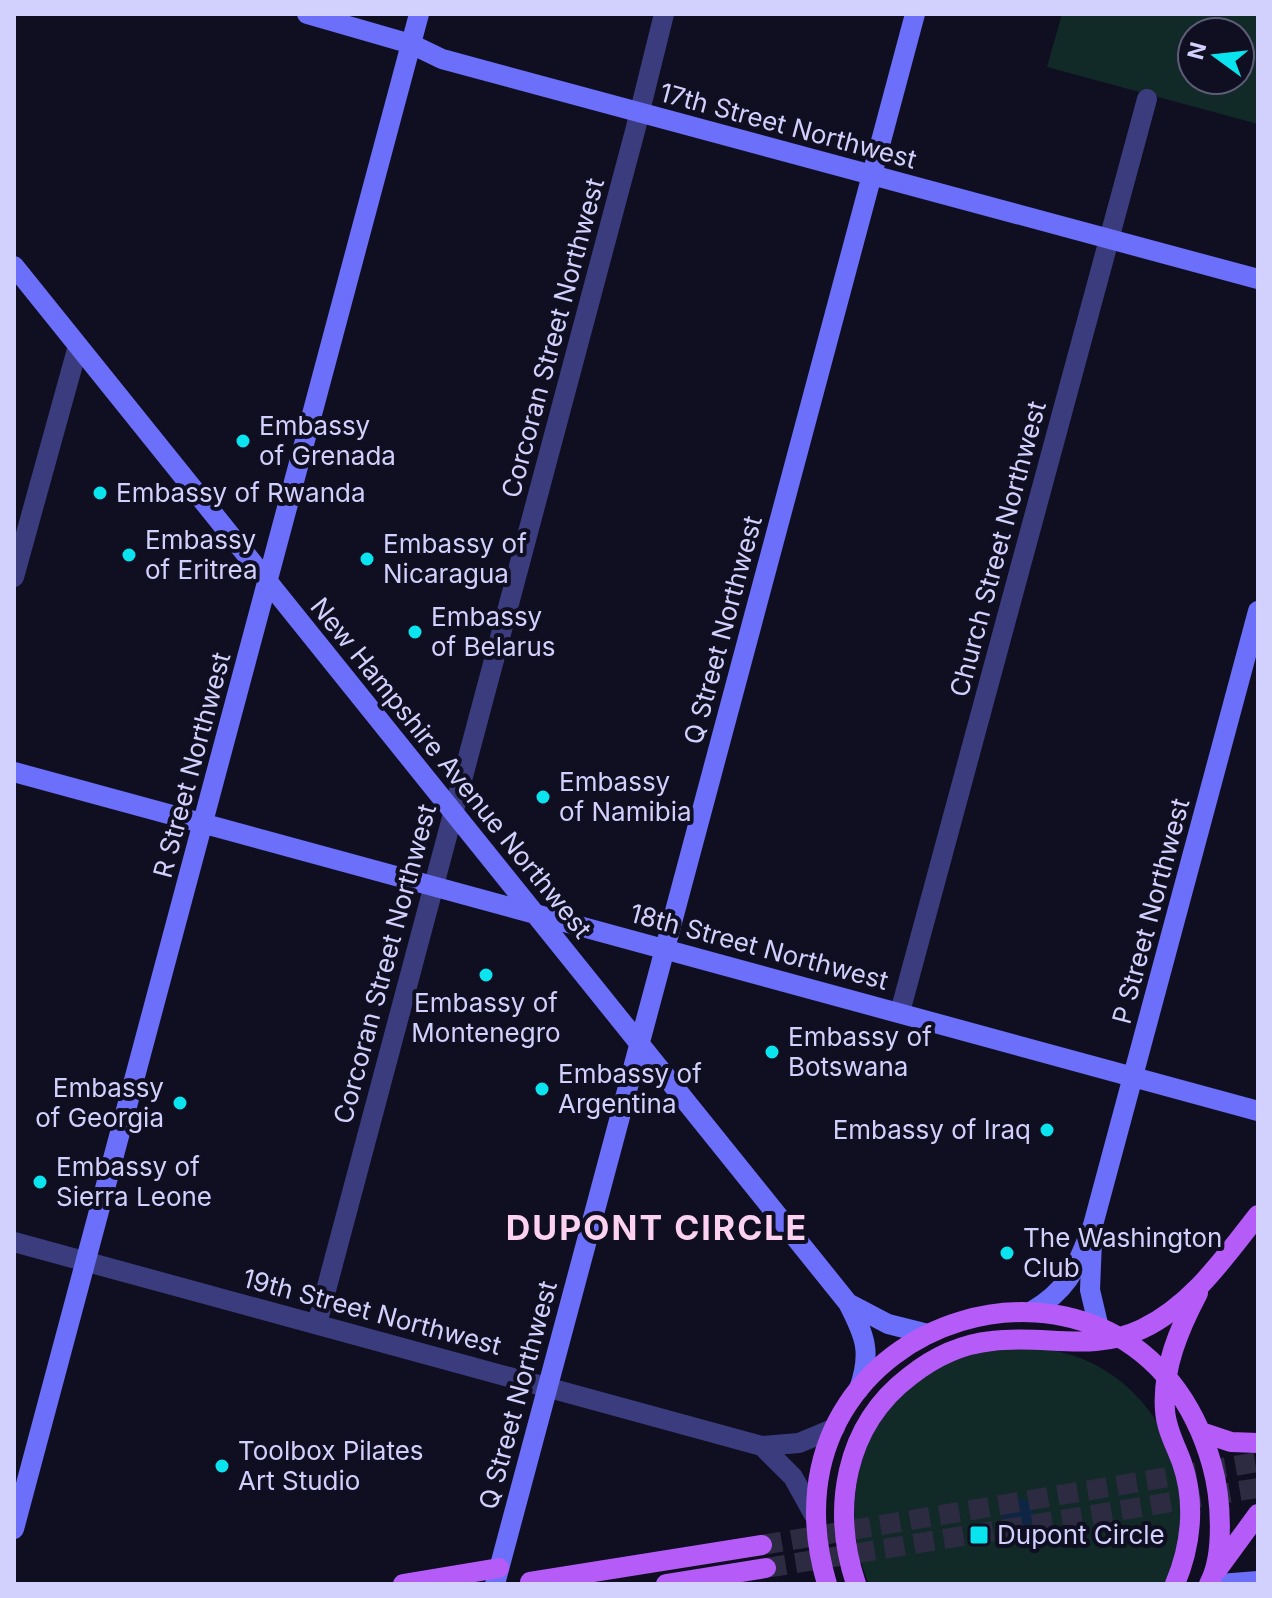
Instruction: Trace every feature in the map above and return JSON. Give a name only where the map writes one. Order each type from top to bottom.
[{"type":"main road","name":"17th Street Northwest","points":[[307,14],[411,44],[436,57],[1258,279]]},
{"type":"main road","name":"R Street Northwest","points":[[14,1529],[419,14]]},
{"type":"main road","name":"Q Street Northwest","points":[[497,1576],[915,14]]},
{"type":"main road","name":"New Hampshire Avenue Northwest","points":[[14,266],[848,1303],[861,1328],[867,1353],[859,1389]]},
{"type":"main road","name":"P Street Northwest","points":[[1032,1311],[1049,1301],[1067,1284],[1093,1225],[1258,611]]},
{"type":"main road","name":"18th Street Northwest","points":[[14,772],[1258,1111]]},
{"type":"main road","points":[[1175,1584],[1186,1550],[1190,1507],[1185,1470],[1166,1422],[1168,1378],[1180,1326],[1201,1285],[1258,1215]]},
{"type":"main road","name":"P Street Northwest","points":[[1093,1225],[1090,1290],[1099,1328]]},
{"type":"main road","points":[[856,1584],[843,1520],[849,1468],[872,1413],[899,1385],[936,1359],[972,1344],[1010,1339],[1070,1344],[1118,1337],[1152,1324],[1201,1285]]},
{"type":"main road","name":"New Hampshire Avenue Northwest","points":[[848,1303],[888,1324],[928,1334]]},
{"type":"main road","points":[[827,1584],[814,1515],[820,1467],[835,1428],[859,1389],[883,1362],[928,1334],[979,1315],[1032,1311],[1072,1318],[1118,1337],[1147,1357],[1185,1401],[1201,1432],[1217,1481],[1219,1525],[1214,1580]]},
{"type":"main road","points":[[1201,1432],[1231,1442],[1258,1443]]},
{"type":"main road","points":[[1214,1580],[1258,1514]]},
{"type":"main road","points":[[530,1582],[762,1545]]},
{"type":"main road","points":[[666,1584],[766,1568]]},
{"type":"main road","points":[[403,1584],[497,1576]]},
{"type":"main road","points":[[1214,1580],[1258,1581]]},
{"type":"street","name":"Corcoran Street Northwest","points":[[317,1324],[664,14]]},
{"type":"street","name":"Church Street Northwest","points":[[900,1012],[1147,99]]},
{"type":"street","points":[[14,577],[78,346]]},
{"type":"street","name":"19th Street Northwest","points":[[14,1242],[762,1446],[799,1443],[835,1428]]},
{"type":"street","name":"19th Street Northwest","points":[[762,1446],[793,1477],[814,1515]]},
{"type":"green space","points":[[1062,14],[1258,14],[1258,124],[1047,67]]},
{"type":"green space","name":"Dupont Circle","points":[[997,1348],[1047,1350],[1090,1362],[1113,1375],[1150,1412],[1175,1459],[1184,1512],[1168,1584],[869,1584],[855,1528],[859,1471],[868,1444],[900,1396],[923,1377],[950,1363]]},
{"type":"water","points":[[1018,1498],[1029,1503],[1034,1514],[1029,1525],[1018,1530],[1007,1525],[1002,1514],[1007,1503]]},
{"type":"tunnel","points":[[762,1545],[1258,1462]]},
{"type":"tunnel","points":[[766,1568],[1258,1488]]},
{"type":"place","name":"Embassy of Grenada","points":[[243,441]]},
{"type":"place","name":"Embassy of Rwanda","points":[[100,493]]},
{"type":"place","name":"Embassy of Eritrea","points":[[129,555]]},
{"type":"place","name":"Embassy of Nicaragua","points":[[367,559]]},
{"type":"place","name":"Embassy of Belarus","points":[[415,632]]},
{"type":"place","name":"Embassy of Namibia","points":[[543,797]]},
{"type":"place","name":"Embassy of Montenegro","points":[[486,975]]},
{"type":"place","name":"Embassy of Botswana","points":[[772,1052]]},
{"type":"place","name":"Embassy of Argentina","points":[[542,1089]]},
{"type":"place","name":"Embassy of Georgia","points":[[180,1103]]},
{"type":"place","name":"Embassy of Iraq","points":[[1047,1130]]},
{"type":"place","name":"Embassy of Sierra Leone","points":[[40,1182]]},
{"type":"place","name":"The Washington Club","points":[[1007,1253]]},
{"type":"place","name":"Toolbox Pilates Art Studio","points":[[222,1466]]},
{"type":"place","name":"Dupont Circle","points":[[979,1535]]},
{"type":"district","name":"DUPONT CIRCLE","points":[[657,1228]]}]
